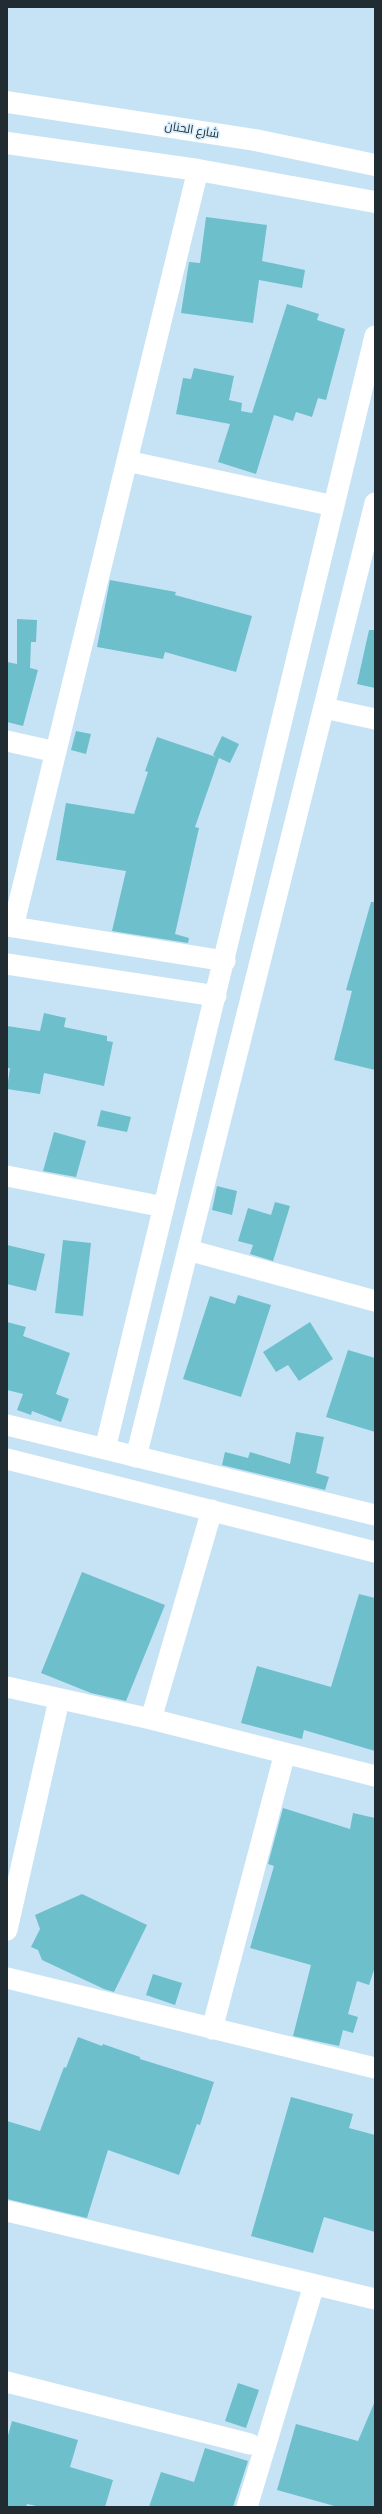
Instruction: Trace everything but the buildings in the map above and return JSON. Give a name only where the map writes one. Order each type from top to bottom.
[{"type":"main road","name":"شارع الحنان","points":[[7,102],[255,140],[375,165]]},
{"type":"main road","points":[[7,144],[198,170],[375,202]]},
{"type":"street","points":[[198,170],[56,752],[10,927],[225,961]]},
{"type":"street","points":[[105,1449],[225,961],[375,336]]},
{"type":"street","points":[[127,461],[334,506]]},
{"type":"street","points":[[136,1457],[375,503]]},
{"type":"street","points":[[324,708],[375,719]]},
{"type":"street","points":[[7,741],[56,752]]},
{"type":"street","points":[[7,964],[216,996]]},
{"type":"street","points":[[7,1176],[164,1207]]},
{"type":"street","points":[[188,1250],[375,1301]]},
{"type":"street","points":[[7,1425],[375,1515]]},
{"type":"street","points":[[7,1459],[375,1552]]},
{"type":"street","points":[[151,1719],[212,1510]]},
{"type":"street","points":[[7,1687],[59,1700],[151,1719],[375,1776]]},
{"type":"street","points":[[7,1930],[59,1700]]},
{"type":"street","points":[[212,2029],[284,1753]]},
{"type":"street","points":[[7,1978],[375,2068]]},
{"type":"street","points":[[7,2211],[375,2299]]},
{"type":"street","points":[[247,2507],[314,2285]]},
{"type":"street","points":[[7,2382],[250,2444]]}]
